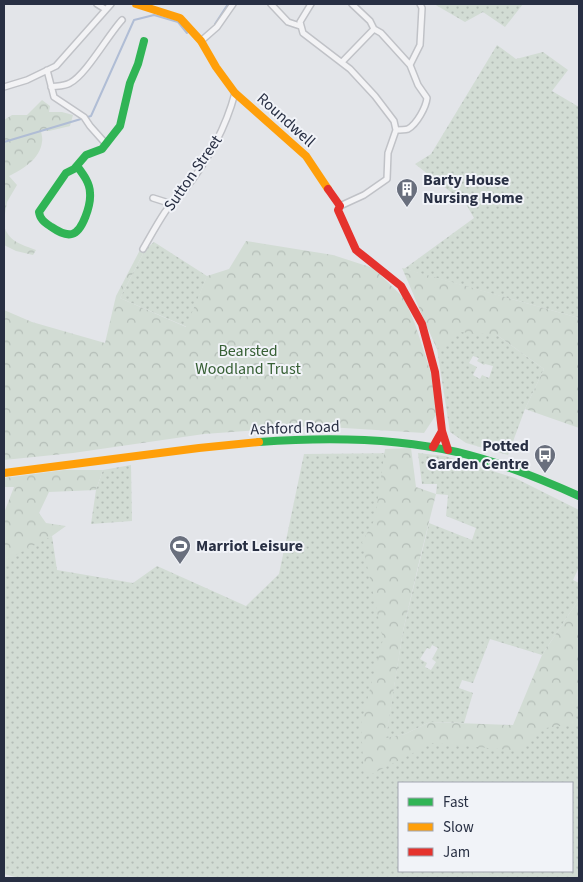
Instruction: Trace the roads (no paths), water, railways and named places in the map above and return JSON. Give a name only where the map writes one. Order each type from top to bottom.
[{"type":"street","points":[[97,4],[105,9]]},
{"type":"street","points":[[4,87],[27,80],[56,66],[110,4]]},
{"type":"street","name":"Roundwell","points":[[136,4],[180,18],[200,41],[235,93],[306,156],[340,206],[338,210],[356,250],[401,286],[422,324],[435,372],[442,431],[448,450]]},
{"type":"street","points":[[200,41],[217,27],[233,4]]},
{"type":"street","points":[[271,4],[288,22],[300,26]]},
{"type":"street","points":[[311,4],[300,22],[303,33],[342,62],[386,110],[394,121],[396,130],[388,153],[387,179],[368,193],[340,206]]},
{"type":"street","points":[[352,4],[410,65],[418,85],[426,95],[427,102],[411,127],[404,130],[396,130]]},
{"type":"street","points":[[410,65],[420,45],[422,8],[420,4]]},
{"type":"street","points":[[51,87],[69,84],[80,76],[111,32],[122,20]]},
{"type":"street","points":[[342,62],[374,29]]},
{"type":"street","points":[[77,166],[87,179],[91,200],[79,228],[72,234],[65,234],[40,218],[39,212],[66,173],[77,166],[86,156],[102,149],[120,126],[130,84],[144,41]]},
{"type":"street","points":[[47,70],[54,97],[84,117],[106,144]]},
{"type":"street","name":"Sutton Street","points":[[143,249],[166,211],[207,159],[221,136],[230,114],[235,93]]},
{"type":"street","points":[[153,198],[172,204]]},
{"type":"street","points":[[433,447],[442,431]]},
{"type":"street","name":"Ashford Road","points":[[4,473],[196,448],[284,441],[376,441],[448,450],[518,470],[579,496]]},
{"type":"waterway","points":[[215,24],[228,4]]},
{"type":"waterway","points":[[4,142],[91,116],[134,20],[154,15],[178,22],[187,33]]},
{"type":"place","name":"Barty House Nursing Home","points":[[407,208]]},
{"type":"place","name":"Potted Garden Centre","points":[[545,474]]},
{"type":"place","name":"Marriot Leisure","points":[[180,565]]},
{"type":"park label","name":"Bearsted Woodland Trust","points":[[248,360]]}]
